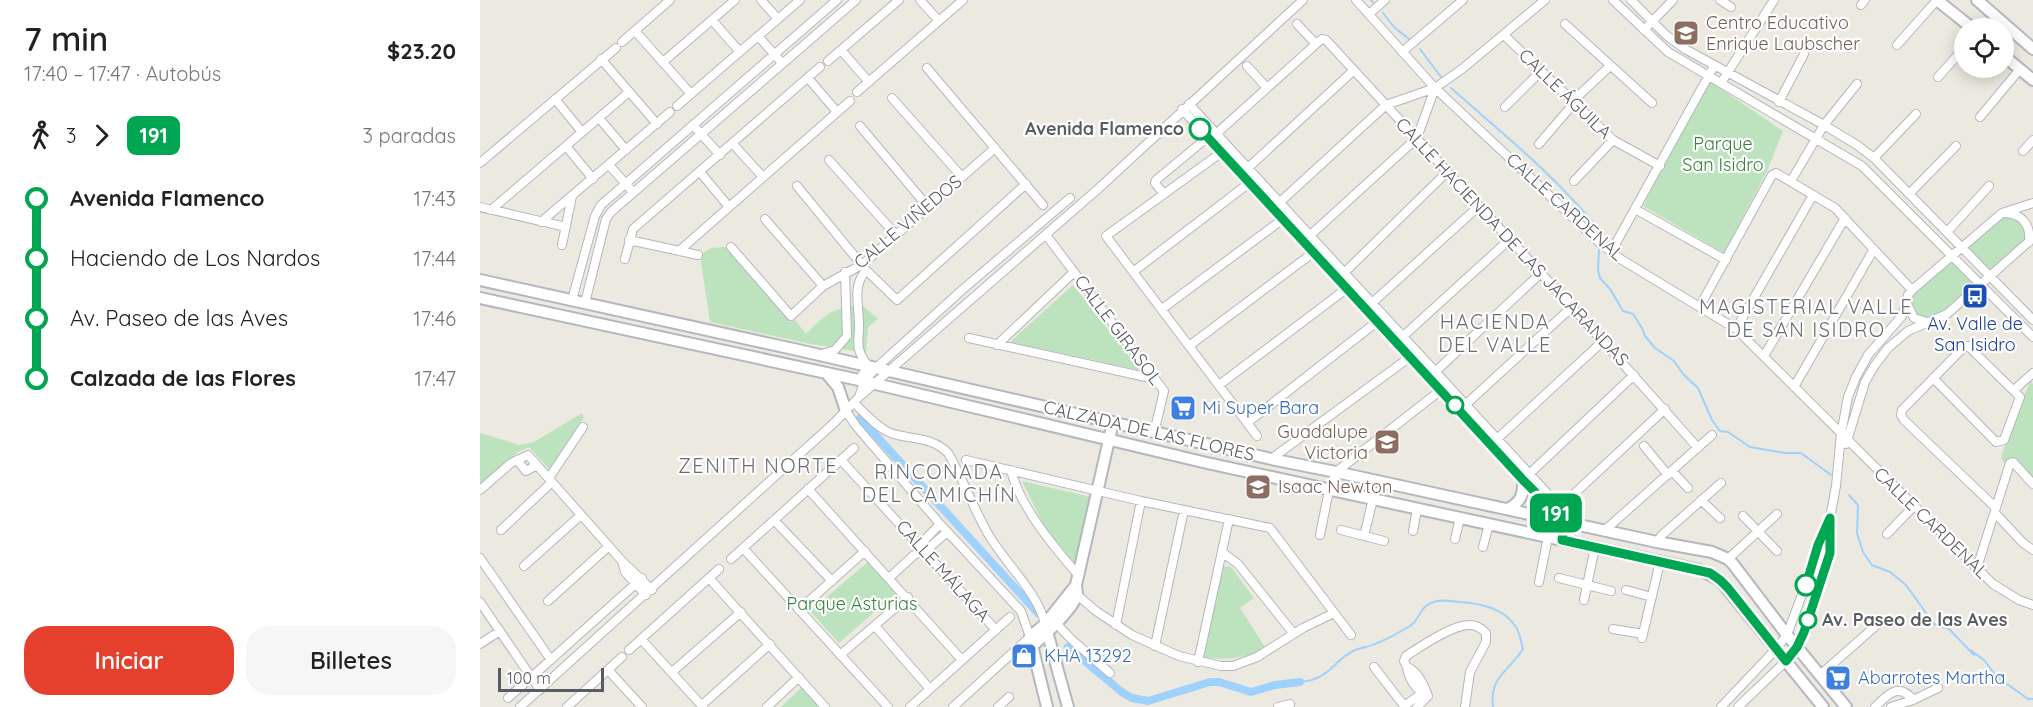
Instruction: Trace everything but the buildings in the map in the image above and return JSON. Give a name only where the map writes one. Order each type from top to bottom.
[{"type":"street","points":[[480,163],[670,0]]},
{"type":"street","points":[[663,63],[734,0]]},
{"type":"street","points":[[761,0],[778,19]]},
{"type":"street","points":[[677,106],[800,0]]},
{"type":"street","points":[[572,300],[597,210],[837,0]]},
{"type":"street","points":[[590,304],[606,219],[611,212],[856,0]]},
{"type":"street","points":[[828,61],[899,0]]},
{"type":"street","points":[[920,0],[939,21]]},
{"type":"street","points":[[857,92],[963,0]]},
{"type":"street","points":[[865,382],[889,371],[1046,235],[1303,0]]},
{"type":"street","name":"CALLE CARDENAL","points":[[1356,0],[1435,88],[1611,252],[1736,329],[1977,568],[2004,591],[2033,605]]},
{"type":"street","points":[[1369,14],[1385,0]]},
{"type":"street","points":[[1402,52],[1464,0]]},
{"type":"street","points":[[1280,202],[1386,105],[1435,88],[1462,69],[1545,0]]},
{"type":"street","points":[[1613,0],[1668,52],[1868,171],[2033,337]]},
{"type":"street","points":[[1630,0],[1675,42],[1714,66],[1824,125],[1874,158],[2033,320]]},
{"type":"street","points":[[1644,30],[1673,0]]},
{"type":"street","points":[[1720,0],[1731,7]]},
{"type":"street","points":[[1721,83],[1774,0]]},
{"type":"street","points":[[1897,45],[1937,0],[1959,18]]},
{"type":"street","points":[[1977,0],[2033,49]]},
{"type":"street","points":[[712,20],[740,52]]},
{"type":"street","points":[[1216,134],[1316,44],[1297,24]]},
{"type":"street","points":[[1565,24],[1652,103]]},
{"type":"street","points":[[635,31],[691,94]]},
{"type":"street","name":"CALLE ÁGUILA","points":[[1504,35],[1613,140],[1660,166]]},
{"type":"street","points":[[758,36],[782,63]]},
{"type":"street","name":"CALLE HACIENDA DE LAS JACARANDAS","points":[[1316,44],[1324,39],[1354,70],[1604,341],[1698,448]]},
{"type":"street","points":[[841,50],[868,82]]},
{"type":"street","points":[[1779,102],[1804,54]]},
{"type":"street","points":[[601,59],[657,124]]},
{"type":"street","points":[[1938,77],[1954,59]]},
{"type":"street","points":[[2014,64],[2033,80]]},
{"type":"street","points":[[1247,66],[1267,88]]},
{"type":"street","points":[[1539,144],[1610,66]]},
{"type":"street","points":[[1611,252],[1714,66]]},
{"type":"street","points":[[625,259],[633,229],[820,67]]},
{"type":"street","points":[[927,68],[1043,205]]},
{"type":"street","points":[[1980,117],[2020,69]]},
{"type":"street","points":[[1248,168],[1354,70]]},
{"type":"street","points":[[1504,106],[1541,71]]},
{"type":"street","points":[[808,78],[837,112]]},
{"type":"street","points":[[1791,182],[1824,125],[1857,84]]},
{"type":"street","points":[[1307,238],[1417,138],[1435,88]]},
{"type":"street","points":[[491,210],[629,92]]},
{"type":"street","points":[[892,98],[962,177]]},
{"type":"street","points":[[555,99],[582,132]]},
{"type":"street","points":[[679,251],[850,101]]},
{"type":"street","points":[[1186,106],[1248,168],[1253,179],[1283,219],[1345,272],[1350,286],[1378,321],[1435,372],[1463,407],[1569,524]]},
{"type":"street","points":[[1186,106],[1222,152],[1280,202],[1307,238],[1314,252],[1372,303],[1410,357],[1440,390],[1463,407],[1497,439],[1526,477],[1560,507],[1569,524],[1566,540]]},
{"type":"street","points":[[541,222],[670,112]]},
{"type":"street","points":[[1874,158],[1916,114]]},
{"type":"street","points":[[599,118],[626,150]]},
{"type":"street","points":[[693,125],[720,155]]},
{"type":"street","points":[[860,126],[928,207]]},
{"type":"street","points":[[1164,194],[1155,183],[1156,180],[1208,137]]},
{"type":"street","points":[[1574,181],[1613,140]]},
{"type":"street","points":[[2023,151],[2033,140]]},
{"type":"street","points":[[733,144],[763,177]]},
{"type":"street","points":[[566,146],[593,178]]},
{"type":"street","points":[[1909,194],[1956,146]]},
{"type":"street","name":"CALLE VIÑEDOS","points":[[731,247],[791,316],[823,286],[845,272],[864,267],[896,235],[995,148]]},
{"type":"street","points":[[1222,152],[1106,236],[1257,436]]},
{"type":"street","points":[[829,160],[896,235]]},
{"type":"street","points":[[609,165],[633,192]]},
{"type":"street","points":[[1345,272],[1447,171]]},
{"type":"street","points":[[700,172],[729,207]]},
{"type":"street","points":[[1700,306],[1773,173],[1835,208],[1912,290]]},
{"type":"street","points":[[1133,272],[1253,179]]},
{"type":"street","points":[[797,186],[864,267],[896,300],[901,298],[1026,184]]},
{"type":"street","points":[[1947,232],[1989,186]]},
{"type":"street","points":[[1736,329],[1813,195]]},
{"type":"street","points":[[562,244],[572,196]]},
{"type":"street","points":[[520,707],[853,404],[872,367],[1070,198]]},
{"type":"street","points":[[1738,707],[1786,661],[1797,647],[1804,632],[1830,553],[1830,518],[1840,452],[1840,434],[1846,405],[1861,366],[1884,334],[1902,316],[1912,290],[2002,213],[2033,203]]},
{"type":"street","points":[[1372,303],[1479,206]]},
{"type":"street","points":[[480,207],[566,227]]},
{"type":"street","points":[[1635,209],[1726,260]]},
{"type":"street","points":[[1840,452],[1847,440],[1862,392],[1875,365],[1900,336],[1947,314],[2031,241],[2025,221],[2014,214],[2002,213]]},
{"type":"street","points":[[1764,356],[1845,218]]},
{"type":"street","points":[[765,219],[823,286]]},
{"type":"street","points":[[1162,309],[1283,219]]},
{"type":"street","name":"CALLE GIRASOL","points":[[1046,235],[1164,391],[1155,433]]},
{"type":"street","points":[[1400,340],[1510,239]]},
{"type":"street","points":[[629,240],[698,255]]},
{"type":"street","points":[[1794,387],[1874,249]]},
{"type":"street","points":[[1189,346],[1314,252]]},
{"type":"street","points":[[864,267],[856,297],[859,325],[858,347],[872,367]]},
{"type":"street","points":[[819,355],[831,352],[843,343],[848,332],[845,272]]},
{"type":"street","points":[[997,345],[1074,272]]},
{"type":"street","points":[[1435,372],[1541,273]]},
{"type":"street","name":"CALZADA DE LAS FLORES","points":[[480,280],[798,350],[1255,456],[1657,543],[1712,552],[1728,559]]},
{"type":"street","points":[[485,299],[493,283]]},
{"type":"street","points":[[846,283],[858,285]]},
{"type":"street","points":[[1219,385],[1350,286]]},
{"type":"street","points":[[517,306],[521,289]]},
{"type":"street","points":[[962,290],[970,299]]},
{"type":"street","name":"CALZADA DE LAS FLORES","points":[[485,299],[865,382],[1250,473],[1710,573],[1720,580],[1823,707]]},
{"type":"street","points":[[1906,302],[1914,318],[1928,323]]},
{"type":"street","points":[[1463,407],[1572,307]]},
{"type":"street","points":[[619,328],[623,312]]},
{"type":"street","points":[[1247,423],[1378,321]]},
{"type":"street","points":[[969,338],[1155,379]]},
{"type":"street","points":[[1497,439],[1604,341]]},
{"type":"street","points":[[843,343],[858,347]]},
{"type":"street","points":[[1933,378],[1996,442],[2004,440],[2020,397],[1968,346],[1964,347],[1933,378],[1902,410],[1901,415],[1996,511],[2023,543],[2033,550]]},
{"type":"street","points":[[794,367],[798,350]]},
{"type":"street","points":[[1271,459],[1410,357]]},
{"type":"street","points":[[2014,390],[2033,373]]},
{"type":"street","points":[[827,374],[841,393],[890,433],[928,441],[944,449],[988,535],[1037,602],[1050,624],[1110,673]]},
{"type":"street","points":[[1508,509],[1517,504],[1522,497],[1526,477],[1634,375]]},
{"type":"street","points":[[1320,535],[1329,490],[1336,472],[1440,390]]},
{"type":"street","points":[[853,404],[856,426],[947,532],[1021,611],[1047,707]]},
{"type":"street","points":[[1560,507],[1665,409]]},
{"type":"street","points":[[953,707],[1018,649],[1050,624],[1076,586],[1113,422]]},
{"type":"street","points":[[501,530],[551,480],[583,427]]},
{"type":"street","points":[[1604,531],[1712,435]]},
{"type":"street","points":[[1644,446],[1688,488]]},
{"type":"street","points":[[731,559],[854,448]]},
{"type":"street","points":[[480,490],[517,460],[528,455],[649,592]]},
{"type":"street","points":[[1250,473],[1255,456]]},
{"type":"street","points":[[517,460],[526,471],[537,465]]},
{"type":"street","name":"CALLE MÁLAGA","points":[[841,460],[996,630]]},
{"type":"street","points":[[966,460],[1141,501],[1270,528],[1351,635]]},
{"type":"street","points":[[1977,568],[2012,462],[2033,484]]},
{"type":"street","points":[[1011,470],[1015,483],[1054,545],[1076,586],[1116,626],[1155,646],[1198,662],[1233,666],[1257,657],[1312,622],[1334,613]]},
{"type":"street","points":[[1657,543],[1662,535],[1721,483]]},
{"type":"street","points":[[808,489],[908,597],[962,660]]},
{"type":"street","points":[[1364,536],[1373,499]]},
{"type":"street","points":[[1701,500],[1720,518]]},
{"type":"street","points":[[1116,626],[1141,501]]},
{"type":"street","points":[[1887,534],[1914,506]]},
{"type":"street","points":[[1413,531],[1417,509]]},
{"type":"street","points":[[1155,646],[1184,510]]},
{"type":"street","points":[[1777,514],[1728,559],[1846,707]]},
{"type":"street","points":[[524,566],[581,515]]},
{"type":"street","points":[[1743,516],[1777,551]]},
{"type":"street","points":[[1455,539],[1460,518]]},
{"type":"street","points":[[1720,707],[1776,650],[1787,635],[1830,518]]},
{"type":"street","points":[[1198,662],[1229,519]]},
{"type":"street","points":[[774,520],[832,581]]},
{"type":"street","points":[[914,555],[918,544],[940,524]]},
{"type":"street","points":[[1483,547],[1489,524]]},
{"type":"street","points":[[1341,530],[1384,541]]},
{"type":"street","points":[[889,578],[914,555],[924,551],[947,532]]},
{"type":"street","points":[[1539,582],[1548,537]]},
{"type":"street","points":[[548,602],[609,546]]},
{"type":"street","points":[[1584,600],[1594,547]]},
{"type":"street","points":[[743,548],[888,707]]},
{"type":"street","points":[[799,610],[865,551]]},
{"type":"street","points":[[1223,554],[1238,564],[1294,634]]},
{"type":"street","points":[[480,558],[551,660]]},
{"type":"street","points":[[1614,629],[1643,636],[1660,562]]},
{"type":"street","points":[[629,650],[719,569]]},
{"type":"street","points":[[709,578],[825,707]]},
{"type":"street","points":[[1559,578],[1611,591]]},
{"type":"street","points":[[508,698],[639,581]]},
{"type":"street","points":[[1626,590],[1652,597]]},
{"type":"street","points":[[840,655],[908,597]]},
{"type":"street","points":[[480,602],[540,690]]},
{"type":"street","points":[[672,672],[741,612]]},
{"type":"street","points":[[910,707],[1010,617]]},
{"type":"street","points":[[1820,675],[1879,622]]},
{"type":"street","points":[[1050,624],[1068,707]]},
{"type":"street","points":[[1417,707],[1424,695],[1424,686],[1413,669],[1407,667],[1404,661],[1406,656],[1447,632],[1469,624],[1486,633],[1485,642],[1470,672],[1465,707]]},
{"type":"street","points":[[874,626],[930,689]]},
{"type":"street","points":[[480,644],[500,632]]},
{"type":"street","points":[[641,639],[703,706],[770,644]]},
{"type":"street","points":[[567,707],[622,657]]},
{"type":"street","points":[[1374,667],[1405,706],[1424,695]]},
{"type":"street","points":[[608,670],[637,705]]},
{"type":"street","points":[[767,707],[798,677]]},
{"type":"street","points":[[1891,707],[1938,688]]},
{"type":"street","points":[[1875,707],[1886,696],[1900,690],[1906,692],[1913,700]]},
{"type":"street","points":[[998,707],[1009,698]]},
{"type":"street","points":[[1278,707],[1290,704]]},
{"type":"green space","name":"Parque San Isidro","points":[[1708,80],[1783,131],[1767,171],[1724,253],[1643,206]]},
{"type":"green space","points":[[2003,213],[2024,222],[2028,243],[1991,275],[1963,247]]},
{"type":"green space","points":[[726,247],[791,322],[795,320],[806,334],[836,310],[862,305],[878,319],[868,327],[866,353],[806,343],[710,322],[700,255],[711,248]]},
{"type":"green space","points":[[1952,256],[1980,285],[1947,314],[1923,321],[1909,309],[1909,295]]},
{"type":"green space","points":[[1073,285],[1140,370],[1010,342]]},
{"type":"green space","points":[[2030,382],[2033,384],[2033,483],[2012,461],[2008,468],[2001,458],[2010,428]]},
{"type":"green space","points":[[582,413],[584,417],[550,470],[529,447],[518,452],[480,484],[480,433],[520,445],[534,442]]},
{"type":"green space","points":[[1022,481],[1091,497],[1076,565],[1044,526]]},
{"type":"green space","name":"Parque Asturias","points":[[868,562],[896,593],[839,643],[810,611]]},
{"type":"green space","points":[[1221,566],[1231,567],[1254,598],[1240,608],[1267,650],[1234,658],[1201,657]]},
{"type":"green space","points":[[802,687],[820,707],[781,707]]},
{"type":"waterway","points":[[1383,13],[1394,27],[1409,39]]},
{"type":"waterway","points":[[1420,49],[1441,77]]},
{"type":"waterway","points":[[1451,88],[1546,173],[1598,229]]},
{"type":"waterway","points":[[1599,250],[1600,278],[1610,289],[1623,311],[1633,314],[1645,336],[1655,348],[1674,361],[1683,374],[1698,388],[1712,420],[1720,431],[1728,432],[1750,447],[1785,453],[1801,453],[1831,475]]},
{"type":"waterway","points":[[860,418],[1038,613]]},
{"type":"waterway","points":[[1849,495],[1858,505],[1857,533],[1863,552],[1872,565],[1890,572],[1906,585],[1934,624],[1949,629],[1974,655],[1972,651],[1985,661],[1996,676],[2028,699],[2033,699]]},
{"type":"waterway","points":[[1300,682],[1318,678],[1355,650],[1385,640],[1410,626],[1424,607],[1431,603],[1441,601],[1483,605],[1498,611],[1511,621],[1516,627],[1523,649],[1497,681],[1494,688],[1493,707]]},
{"type":"waterway","points":[[1068,647],[1123,693],[1132,698],[1148,701],[1210,682],[1219,682],[1251,692],[1275,685],[1300,682]]},
{"type":"bus line","name":"191","points":[[1200,129],[1523,480],[1563,520],[1562,540],[1710,573],[1728,588],[1786,661],[1797,647],[1804,632],[1830,553],[1830,518],[1818,545],[1806,585]]},
{"type":"place","name":"Centro Educativo Enrique Laubscher","points":[[1686,33]]},
{"type":"place","name":"Avenida Flamenco","points":[[1200,129]]},
{"type":"place","name":"Av. Valle de San Isidro","points":[[1975,296]]},
{"type":"place","name":"Mi Super Bara","points":[[1183,408]]},
{"type":"place","name":"Guadalupe Victoria","points":[[1387,442]]},
{"type":"place","name":"Isaac Newton","points":[[1258,487]]},
{"type":"place","name":"Av. Paseo de las Aves","points":[[1808,620]]},
{"type":"place","name":"KHA 13292","points":[[1024,656]]},
{"type":"place","name":"Abarrotes Martha","points":[[1838,678]]},
{"type":"district","name":"MAGISTERIAL VALLE DE SAN ISIDRO","points":[[1806,318]]},
{"type":"district","name":"HACIENDA DEL VALLE","points":[[1495,334]]},
{"type":"district","name":"ZENITH NORTE","points":[[758,466]]},
{"type":"district","name":"RINCONADA DEL CAMICHÍN","points":[[939,484]]}]
